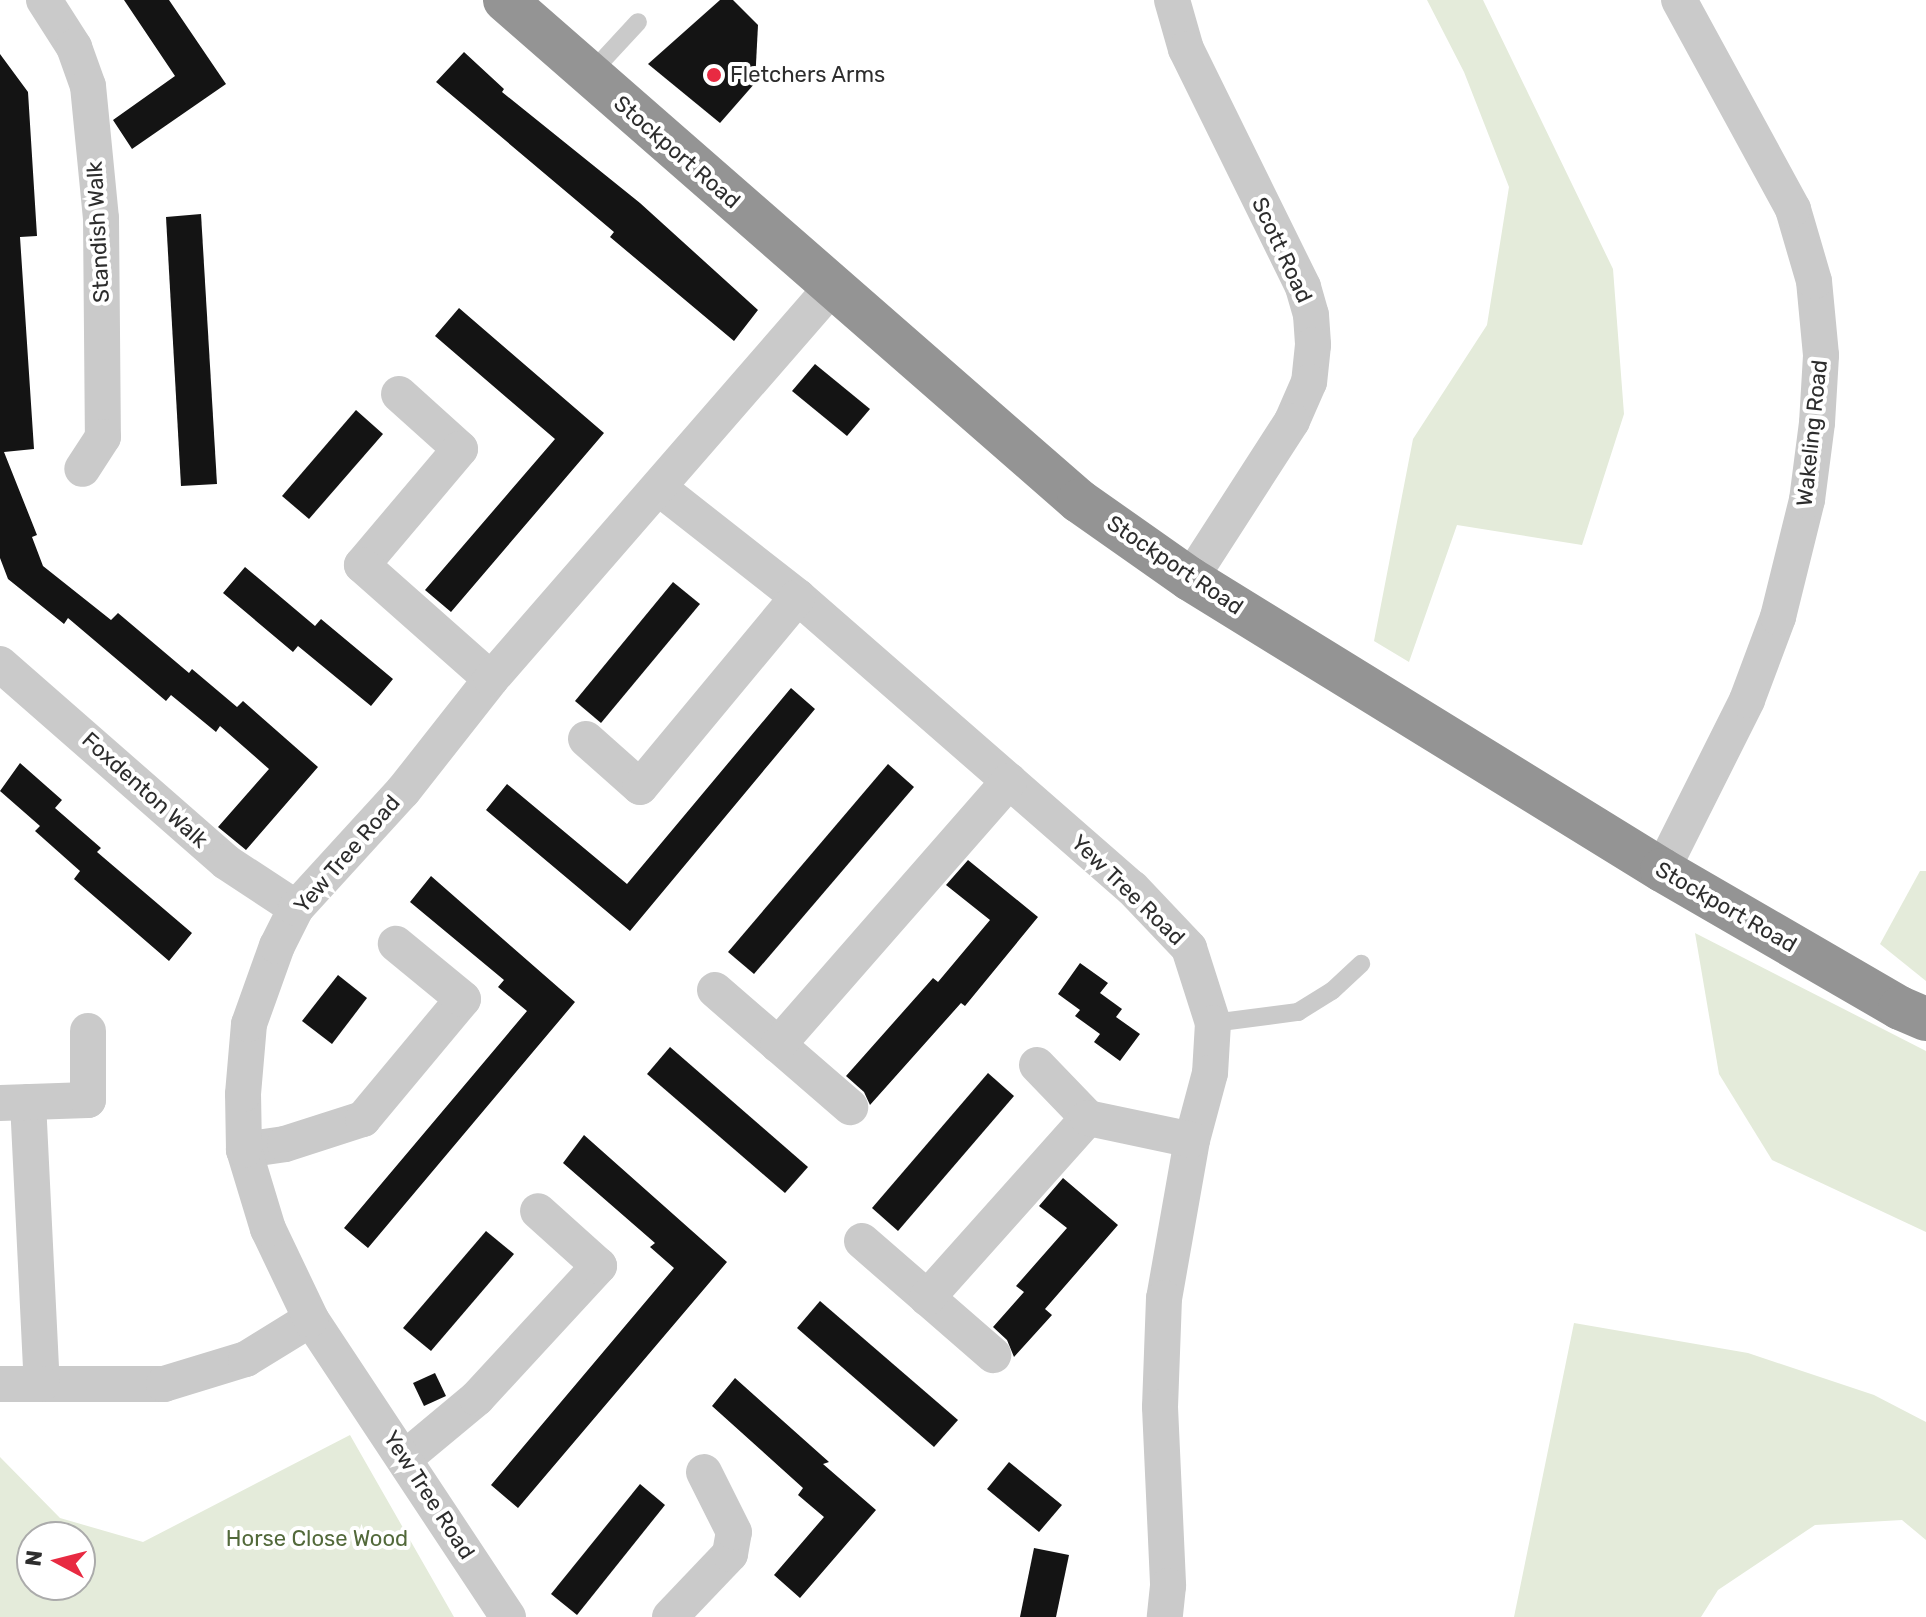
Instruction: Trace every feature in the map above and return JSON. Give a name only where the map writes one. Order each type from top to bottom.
[{"type":"highway","name":"Stockport Road","points":[[505,0],[1079,501],[1190,579],[1662,870],[1900,1008],[1926,1019]]},
{"type":"street","name":"Standish Walk","points":[[44,0],[74,47],[88,86],[101,218],[103,437],[82,469]]},
{"type":"street","name":"Scott Road","points":[[1172,0],[1186,49],[1303,287],[1311,315],[1313,345],[1309,382],[1292,421],[1190,579]]},
{"type":"street","name":"Wakeling Road","points":[[1662,870],[1747,700],[1778,617],[1807,500],[1817,423],[1821,355],[1814,281],[1793,209],[1679,0]]},
{"type":"street","name":"Yew Tree Road","points":[[508,1617],[311,1319],[268,1229],[244,1150],[243,1094],[249,1024],[277,946],[296,908],[403,791],[491,679],[832,287]]},
{"type":"street","points":[[399,394],[460,449],[362,565],[491,679]]},
{"type":"street","name":"Yew Tree Road","points":[[659,488],[798,597],[1132,888],[1189,948],[1213,1023],[1210,1073],[1192,1140],[1164,1298],[1160,1407],[1168,1586],[1165,1617]]},
{"type":"street","points":[[586,739],[640,787],[798,597]]},
{"type":"street","name":"Foxdenton Walk","points":[[0,664],[226,862],[296,908]]},
{"type":"street","points":[[778,1045],[1009,781]]},
{"type":"street","points":[[244,1150],[285,1144],[363,1119],[463,999],[396,944]]},
{"type":"street","points":[[715,990],[850,1107]]},
{"type":"street","points":[[42,1384],[14,1103],[88,1100],[88,1031]]},
{"type":"street","points":[[1037,1065],[1088,1118],[1192,1140]]},
{"type":"street","points":[[927,1298],[1088,1118]]},
{"type":"street","points":[[405,1458],[477,1398],[599,1266],[538,1211]]},
{"type":"street","points":[[862,1241],[993,1355]]},
{"type":"street","points":[[0,1384],[164,1384],[246,1359],[311,1319]]},
{"type":"street","points":[[670,1617],[730,1554],[734,1532],[704,1472]]},
{"type":"lane","points":[[589,75],[638,22]]},
{"type":"lane","points":[[1213,1023],[1298,1012],[1332,991],[1361,964]]},
{"type":"green space","points":[[1427,0],[1483,0],[1613,269],[1624,414],[1582,545],[1457,525],[1409,662],[1374,641],[1413,439],[1487,325],[1509,187],[1464,72]]},
{"type":"green space","points":[[1920,871],[1926,871],[1926,981],[1880,944]]},
{"type":"green space","points":[[1695,933],[1926,1051],[1926,1232],[1772,1160],[1719,1074]]},
{"type":"green space","points":[[1574,1323],[1748,1353],[1874,1395],[1926,1422],[1926,1540],[1902,1520],[1815,1525],[1718,1590],[1701,1617],[1514,1617]]},
{"type":"green space","name":"Horse Close Wood","points":[[350,1435],[454,1617],[0,1617],[0,1457],[60,1518],[70,1521],[16,1521],[16,1601],[96,1601],[96,1528],[143,1542]]},
{"type":"building","points":[[124,0],[169,0],[226,84],[132,149],[113,120],[175,76]]},
{"type":"building","points":[[720,0],[733,0],[758,25],[755,83],[720,123],[648,64]]},
{"type":"building","points":[[464,52],[504,89],[502,92],[640,203],[758,310],[734,341],[610,237],[614,232],[436,82]]},
{"type":"building","points":[[0,54],[28,92],[37,236],[20,237],[34,449],[4,452],[37,535],[32,537],[43,566],[111,620],[118,613],[189,673],[192,669],[237,707],[243,701],[318,767],[246,850],[218,827],[269,769],[220,726],[216,732],[171,695],[166,701],[68,618],[64,624],[8,579],[0,558]]},
{"type":"building","points":[[201,214],[217,484],[181,486],[166,217]]},
{"type":"building","points":[[459,308],[604,433],[451,612],[425,590],[555,439],[435,336]]},
{"type":"building","points":[[815,364],[870,409],[847,436],[792,391]]},
{"type":"building","points":[[356,410],[383,434],[309,519],[282,496]]},
{"type":"building","points":[[245,567],[315,626],[321,619],[393,679],[371,706],[298,646],[293,652],[223,593]]},
{"type":"building","points":[[673,582],[700,604],[601,723],[575,701]]},
{"type":"building","points":[[791,688],[815,709],[630,931],[486,810],[507,784],[627,884]]},
{"type":"building","points":[[20,763],[62,800],[55,808],[101,848],[97,852],[192,933],[169,961],[74,879],[80,871],[35,831],[40,826],[0,791]]},
{"type":"building","points":[[888,764],[914,787],[754,974],[728,952]]},
{"type":"building","points":[[968,860],[1038,917],[965,1006],[961,1003],[870,1105],[864,1092],[846,1076],[933,978],[938,982],[990,920],[946,885]]},
{"type":"building","points":[[431,876],[575,1002],[368,1248],[344,1228],[527,1011],[498,987],[504,980],[410,902]]},
{"type":"building","points":[[1080,963],[1108,983],[1100,993],[1122,1009],[1116,1017],[1140,1034],[1120,1061],[1094,1042],[1100,1034],[1075,1016],[1080,1010],[1058,994]]},
{"type":"building","points":[[338,975],[367,998],[332,1044],[302,1021]]},
{"type":"building","points":[[670,1047],[808,1167],[785,1193],[647,1074]]},
{"type":"building","points":[[988,1073],[1014,1096],[898,1231],[872,1208]]},
{"type":"building","points":[[584,1135],[727,1262],[518,1508],[491,1485],[674,1268],[650,1247],[655,1243],[563,1163]]},
{"type":"building","points":[[1063,1178],[1118,1225],[1045,1309],[1052,1315],[1014,1357],[1007,1340],[993,1327],[1024,1292],[1016,1286],[1067,1228],[1039,1206]]},
{"type":"building","points":[[486,1231],[514,1254],[431,1351],[403,1328]]},
{"type":"building","points":[[820,1301],[958,1420],[934,1447],[797,1328]]},
{"type":"building","points":[[435,1373],[446,1396],[424,1406],[413,1383]]},
{"type":"building","points":[[735,1378],[829,1462],[823,1464],[876,1510],[800,1598],[774,1575],[824,1517],[798,1495],[803,1488],[712,1406]]},
{"type":"building","points":[[1009,1462],[1062,1505],[1039,1532],[987,1489]]},
{"type":"building","points":[[640,1484],[665,1505],[577,1615],[551,1594]]},
{"type":"building","points":[[1034,1548],[1069,1555],[1056,1617],[1020,1617]]},
{"type":"place","name":"Fletchers Arms","points":[[714,75]]}]
